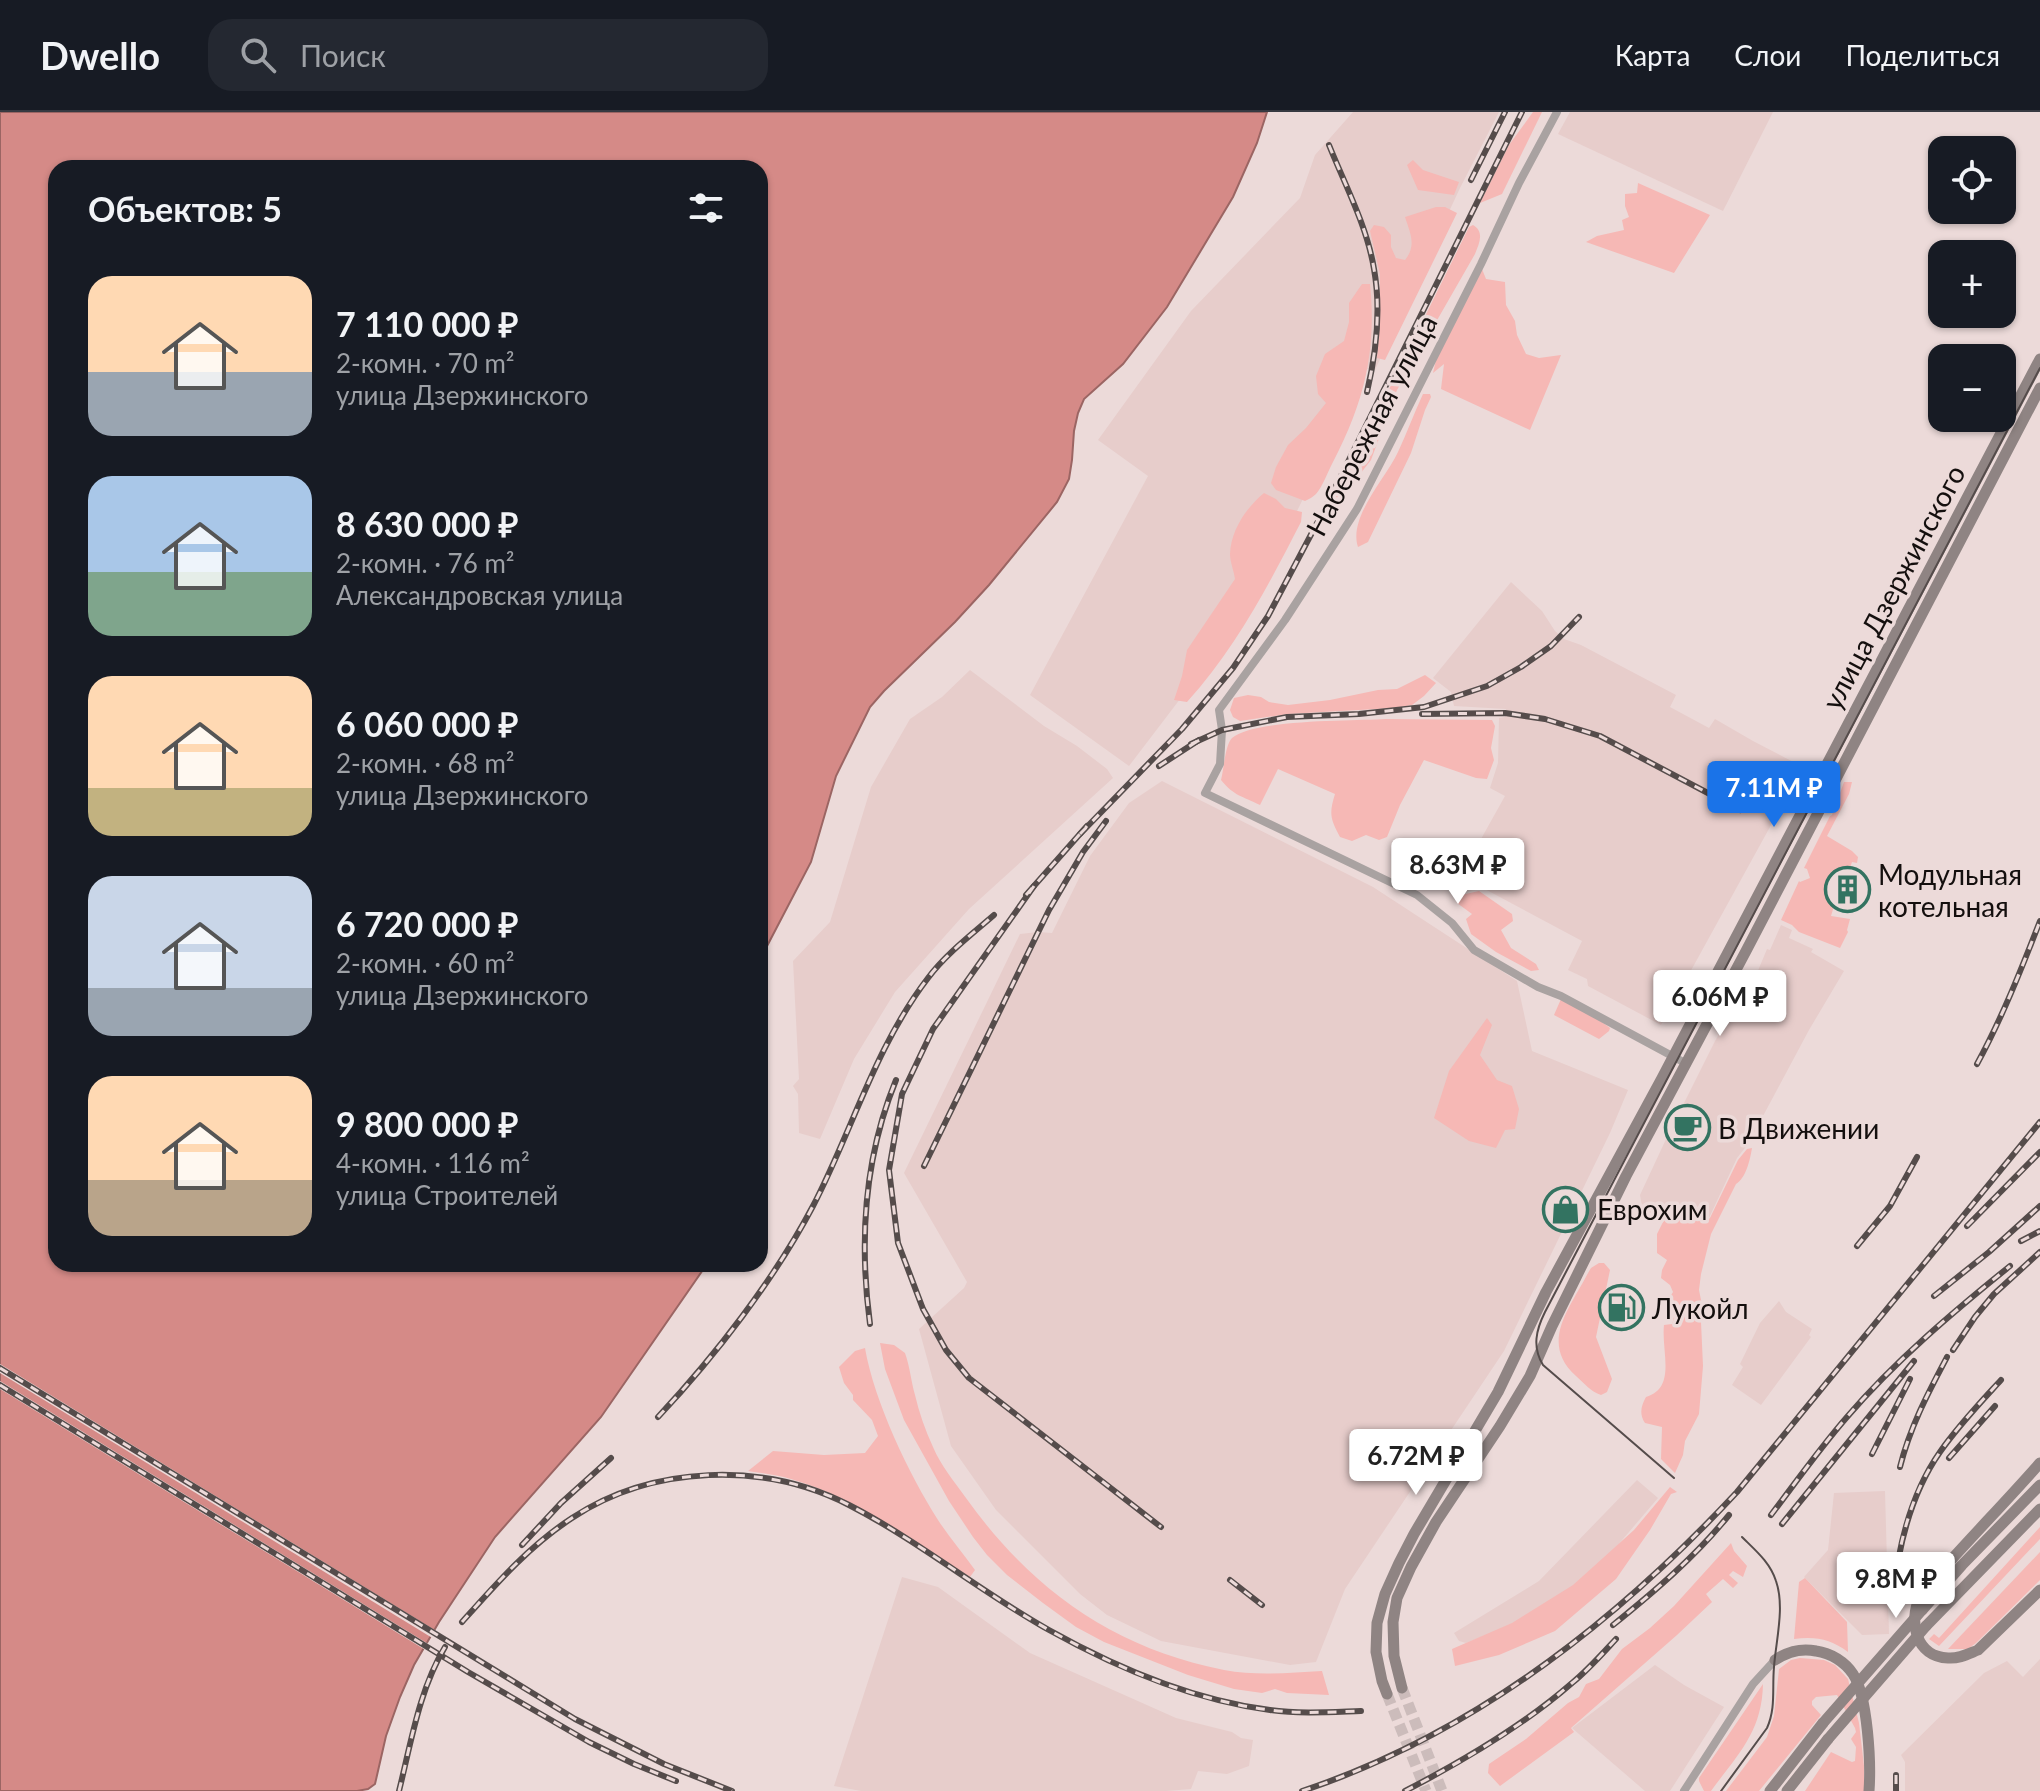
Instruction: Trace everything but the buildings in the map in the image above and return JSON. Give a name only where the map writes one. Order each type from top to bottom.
[{"type":"main road","name":"улица Дзержинского","points":[[1387,1694],[1379,1670],[1376,1643],[1377,1623],[1391,1580],[1414,1534],[1486,1416],[1546,1292],[2040,359]]},
{"type":"main road","name":"улица Дзержинского","points":[[1402,1688],[1394,1656],[1393,1633],[1402,1584],[1436,1522],[1530,1376],[1606,1216],[2040,388]]},
{"type":"main road","points":[[2040,1463],[1921,1594],[1913,1623],[1916,1635],[1936,1655],[1946,1658],[1967,1655],[1978,1650],[2040,1590]]},
{"type":"main road","points":[[1770,1791],[1823,1723],[1922,1610],[2040,1485]]},
{"type":"main road","points":[[1787,1791],[1926,1626],[2040,1509]]},
{"type":"main road","points":[[1775,1660],[1795,1651],[1818,1651],[1838,1659],[1852,1673],[1862,1702],[1869,1750],[1869,1791]]},
{"type":"main road","points":[[1795,1791],[1813,1757]]},
{"type":"street","name":"Набережная улица","points":[[1557,112],[1357,509],[1285,620],[1219,710],[1222,730],[1220,764],[1205,793],[1417,895],[1452,923],[1474,950],[1673,1057]]},
{"type":"street","points":[[1673,1057],[1687,1064]]},
{"type":"street","points":[[1684,1791],[1753,1684],[1775,1660]]},
{"type":"shaded area","points":[[0,112],[1267,112],[1233,197],[1167,307],[1123,364],[1084,399],[1074,431],[1069,479],[1057,502],[989,585],[870,707],[836,776],[811,862],[768,944],[768,160],[48,160],[48,1272],[701,1272],[601,1417],[495,1537],[439,1622],[400,1697],[386,1736],[375,1784],[357,1791],[0,1791]]},
{"type":"shaded area","points":[[1353,112],[1499,112],[1375,370],[1367,369],[1267,572],[1206,665],[1129,766],[1030,695],[1148,476],[1098,440],[1191,311],[1300,198],[1315,155]]},
{"type":"shaded area","points":[[1533,112],[1542,112],[1502,194],[1480,203],[1509,145]]},
{"type":"shaded area","points":[[1570,112],[1773,112],[1723,211],[1558,134]]},
{"type":"shaded area","points":[[1413,160],[1423,170],[1459,182],[1454,195],[1418,190],[1407,165]]},
{"type":"shaded area","points":[[1638,183],[1710,215],[1674,273],[1586,242],[1597,236],[1624,230],[1622,220],[1629,217],[1625,194],[1637,193]]},
{"type":"shaded area","points":[[1445,207],[1457,213],[1385,360],[1377,358],[1380,274],[1370,231],[1374,225],[1384,227],[1391,235],[1391,247],[1396,258],[1405,260],[1412,244],[1405,217]]},
{"type":"shaded area","points":[[1473,225],[1480,235],[1475,254],[1397,390],[1371,460],[1350,487],[1335,499],[1469,227]]},
{"type":"shaded area","points":[[1482,269],[1486,279],[1505,282],[1506,305],[1526,354],[1539,358],[1561,355],[1530,430],[1441,389],[1444,364],[1433,373],[1436,360]]},
{"type":"shaded area","points":[[1362,284],[1370,284],[1372,308],[1366,376],[1344,440],[1316,494],[1305,501],[1276,490],[1271,483],[1288,445],[1326,403],[1318,394],[1316,376],[1325,354],[1344,341],[1349,322],[1349,303]]},
{"type":"shaded area","points":[[1423,394],[1430,394],[1431,397],[1411,453],[1368,542],[1358,547],[1356,535],[1363,511],[1398,452]]},
{"type":"shaded area","points":[[1264,493],[1285,508],[1302,512],[1301,522],[1263,593],[1221,660],[1187,702],[1174,700],[1187,650],[1235,579],[1230,554],[1236,528],[1251,505]]},
{"type":"shaded area","points":[[1511,582],[1542,611],[1564,639],[1676,695],[1670,707],[1709,728],[1715,719],[1803,767],[1661,1025],[1588,986],[1587,979],[1568,970],[1582,941],[1464,878],[1462,873],[1505,796],[1490,788],[1498,763],[1499,718],[1505,717],[1506,709],[1454,706],[1451,692],[1433,678]]},
{"type":"shaded area","points":[[970,670],[1044,726],[1077,746],[1107,769],[1113,778],[969,909],[895,992],[854,1059],[820,1139],[799,1133],[798,1094],[793,1086],[799,1079],[793,961],[830,922],[871,787],[910,719],[942,697]]},
{"type":"shaded area","points":[[1425,675],[1436,683],[1412,705],[1288,714],[1240,721],[1233,717],[1230,710],[1234,698],[1248,695],[1288,705],[1397,689]]},
{"type":"shaded area","points":[[1386,719],[1492,720],[1495,726],[1491,748],[1494,760],[1487,779],[1424,760],[1387,837],[1379,840],[1366,835],[1352,841],[1340,837],[1334,825],[1331,811],[1335,794],[1278,769],[1260,805],[1234,793],[1221,780],[1230,741],[1243,732],[1282,724]]},
{"type":"shaded area","points":[[1162,781],[1373,887],[1517,981],[1532,1051],[1628,1090],[1504,1351],[1345,1589],[1316,1662],[1290,1665],[1161,1641],[1107,1615],[1080,1594],[996,1510],[951,1446],[919,1329],[967,1282],[904,1173],[1020,934],[1052,933],[1090,856],[1129,803]]},
{"type":"shaded area","points":[[1844,782],[1852,782],[1849,794],[1827,836],[1858,857],[1857,863],[1852,862],[1848,874],[1844,873],[1831,916],[1850,919],[1840,948],[1799,932],[1781,920],[1799,881],[1810,878],[1804,868],[1832,815]]},
{"type":"shaded area","points":[[1479,891],[1512,914],[1513,921],[1501,930],[1511,948],[1536,964],[1539,970],[1531,971],[1471,934],[1466,919],[1472,914],[1457,903],[1461,895]]},
{"type":"shaded area","points":[[1781,925],[1792,930],[1789,938],[1813,949],[1811,952],[1844,971],[1748,1144],[1737,1158],[1709,1218],[1643,1212],[1640,1195],[1667,1137],[1715,1041],[1745,990],[1759,994],[1757,973]]},
{"type":"shaded area","points":[[1561,999],[1591,1014],[1610,1028],[1609,1031],[1599,1039],[1554,1015]]},
{"type":"shaded area","points":[[1487,1018],[1492,1025],[1480,1055],[1497,1080],[1512,1086],[1519,1109],[1515,1129],[1505,1130],[1496,1148],[1469,1141],[1434,1118],[1449,1071]]},
{"type":"shaded area","points":[[1752,1148],[1745,1173],[1736,1184],[1711,1234],[1701,1274],[1703,1366],[1699,1414],[1685,1441],[1675,1473],[1661,1459],[1662,1427],[1645,1423],[1641,1413],[1646,1397],[1656,1392],[1665,1377],[1664,1325],[1672,1324],[1676,1309],[1670,1297],[1673,1292],[1670,1285],[1661,1278],[1667,1260],[1657,1253],[1657,1234],[1666,1216],[1705,1222],[1710,1218],[1738,1160],[1747,1149]]},
{"type":"shaded area","points":[[1604,1263],[1610,1270],[1596,1337],[1612,1379],[1607,1392],[1601,1395],[1588,1387],[1565,1364],[1559,1338],[1561,1325],[1573,1299],[1591,1268]]},
{"type":"shaded area","points":[[1779,1301],[1786,1312],[1812,1329],[1811,1337],[1761,1405],[1732,1385],[1743,1367],[1740,1364],[1760,1323]]},
{"type":"shaded area","points":[[880,1343],[894,1345],[905,1353],[925,1428],[948,1473],[991,1531],[1047,1587],[1111,1630],[1146,1647],[1236,1672],[1273,1674],[1322,1671],[1329,1695],[1287,1693],[1275,1689],[1262,1693],[1234,1689],[1188,1675],[1104,1642],[1076,1627],[1007,1575],[987,1555],[949,1501],[904,1420],[885,1369]]},
{"type":"shaded area","points":[[865,1348],[876,1391],[894,1437],[927,1502],[975,1570],[970,1577],[839,1497],[791,1479],[748,1471],[773,1451],[824,1455],[865,1453],[878,1436],[872,1420],[853,1400],[839,1367],[855,1351]]},
{"type":"shaded area","points":[[1637,1480],[1658,1498],[1572,1595],[1501,1629],[1466,1643],[1459,1641],[1454,1633],[1539,1581]]},
{"type":"shaded area","points":[[1670,1487],[1677,1492],[1671,1494],[1616,1579],[1555,1631],[1499,1655],[1455,1666],[1452,1649],[1512,1623],[1573,1585],[1634,1530]]},
{"type":"shaded area","points":[[1885,1491],[1889,1634],[1862,1635],[1804,1577],[1828,1550],[1834,1493]]},
{"type":"shaded area","points":[[2040,1527],[2040,1539],[1939,1646],[1929,1639],[1934,1634],[1939,1638]]},
{"type":"shaded area","points":[[1731,1543],[1747,1566],[1743,1577],[1733,1571],[1729,1575],[1738,1583],[1733,1588],[1723,1579],[1706,1594],[1712,1602],[1571,1728],[1574,1732],[1500,1786],[1488,1773],[1489,1764],[1579,1697],[1586,1684],[1599,1679],[1622,1649],[1674,1606]]},
{"type":"shaded area","points":[[2040,1552],[2040,1580],[1968,1649],[1948,1649]]},
{"type":"shaded area","points":[[902,1577],[938,1587],[1030,1653],[1176,1718],[1253,1740],[1249,1766],[1227,1774],[1198,1771],[1191,1789],[1166,1791],[861,1791],[834,1786]]},
{"type":"shaded area","points":[[1805,1578],[1847,1622],[1848,1652],[1822,1640],[1794,1639],[1799,1582]]},
{"type":"shaded area","points":[[2040,1659],[2040,1791],[1905,1791],[1905,1762],[1901,1755],[1984,1673],[2007,1661],[2023,1677]]},
{"type":"shaded area","points":[[1791,1660],[1824,1660],[1835,1665],[1848,1679],[1859,1723],[1864,1791],[1805,1791],[1831,1752],[1855,1761],[1856,1747],[1851,1739],[1855,1728],[1837,1695],[1816,1697],[1812,1701],[1821,1715],[1759,1791],[1726,1791],[1767,1737],[1774,1716],[1779,1669]]},
{"type":"shaded area","points":[[1655,1665],[1724,1707],[1670,1791],[1645,1791],[1572,1728]]},
{"type":"shaded area","points":[[1763,1684],[1758,1716],[1747,1742],[1711,1791],[1704,1791],[1699,1778]]},
{"type":"pier","points":[[0,1364],[438,1632],[434,1639],[0,1373]]},
{"type":"pier","points":[[0,1381],[430,1645],[427,1651],[0,1389]]},
{"type":"tunnel","points":[[1402,1688],[1442,1791]]},
{"type":"tunnel","points":[[1387,1694],[1426,1791]]},
{"type":"tram line","points":[[1674,1478],[1543,1365],[1536,1345],[1539,1325],[2040,368]]},
{"type":"tram line","points":[[1721,1791],[1767,1728],[1773,1706],[1779,1591],[1770,1568],[1742,1537]]},
{"type":"railway","points":[[1471,180],[1505,112]]},
{"type":"railway","points":[[1080,834],[1182,729],[1233,668],[1268,616],[1522,112]]},
{"type":"railway","points":[[1329,145],[1361,221],[1374,269],[1376,331],[1367,392]]},
{"type":"railway","points":[[1191,744],[1222,730],[1287,717],[1424,707],[1487,686],[1521,667],[1551,646],[1579,617]]},
{"type":"railway","points":[[1422,714],[1505,713],[1545,719],[1600,736],[1740,810]]},
{"type":"railway","points":[[1159,766],[1199,740]]},
{"type":"railway","points":[[924,1166],[1049,910],[1083,852],[1106,821]]},
{"type":"railway","points":[[1026,895],[1087,826]]},
{"type":"railway","points":[[1034,886],[933,1029],[902,1094],[889,1170],[898,1243],[923,1309],[946,1350],[969,1378],[1161,1527]]},
{"type":"railway","points":[[658,1417],[701,1369],[780,1262],[813,1206],[879,1061],[909,1005],[943,961],[994,915]]},
{"type":"railway","points":[[1977,1064],[2003,1011],[2040,921]]},
{"type":"railway","points":[[870,1324],[865,1262],[867,1200],[877,1139],[896,1080]]},
{"type":"railway","points":[[1302,1791],[1365,1767],[1425,1739],[1482,1706],[1538,1669],[1642,1586],[1737,1492],[2040,1122]]},
{"type":"railway","points":[[1967,1226],[2040,1152]]},
{"type":"railway","points":[[1857,1246],[1890,1206],[1917,1157]]},
{"type":"railway","points":[[1934,1296],[2040,1206]]},
{"type":"railway","points":[[2021,1241],[2040,1231]]},
{"type":"railway","points":[[1953,1350],[1994,1294],[2040,1252]]},
{"type":"railway","points":[[1771,1515],[1865,1396],[1946,1319],[2010,1266]]},
{"type":"railway","points":[[1900,1467],[1914,1424],[1947,1357]]},
{"type":"railway","points":[[1782,1524],[1914,1361]]},
{"type":"railway","points":[[0,1368],[575,1719],[664,1764],[732,1791]]},
{"type":"railway","points":[[1872,1454],[1910,1379]]},
{"type":"railway","points":[[1893,1598],[1902,1540],[1921,1486],[1947,1442],[2001,1380]]},
{"type":"railway","points":[[0,1385],[468,1672],[589,1742],[676,1781]]},
{"type":"railway","points":[[1949,1458],[1995,1406]]},
{"type":"railway","points":[[522,1545],[561,1503],[611,1458]]},
{"type":"railway","points":[[462,1622],[541,1541],[603,1500],[637,1487],[672,1479],[709,1475],[745,1476],[781,1481],[849,1505],[900,1534],[1049,1630],[1101,1657],[1156,1680],[1212,1699],[1270,1710],[1361,1711]]},
{"type":"railway","points":[[1613,1625],[1674,1573],[1729,1515]]},
{"type":"railway","points":[[1230,1580],[1262,1605]]},
{"type":"railway","points":[[1405,1791],[1470,1755],[1533,1714],[1578,1678],[1616,1639]]},
{"type":"railway","points":[[399,1791],[422,1699],[445,1647]]},
{"type":"railway","points":[[1896,1775],[1896,1791]]},
{"type":"place","name":"Модульная котельная","points":[[1847,890]]},
{"type":"place","name":"В Движении","points":[[1687,1128]]},
{"type":"place","name":"Еврохим","points":[[1566,1209]]},
{"type":"place","name":"Лукойл","points":[[1621,1308]]}]
